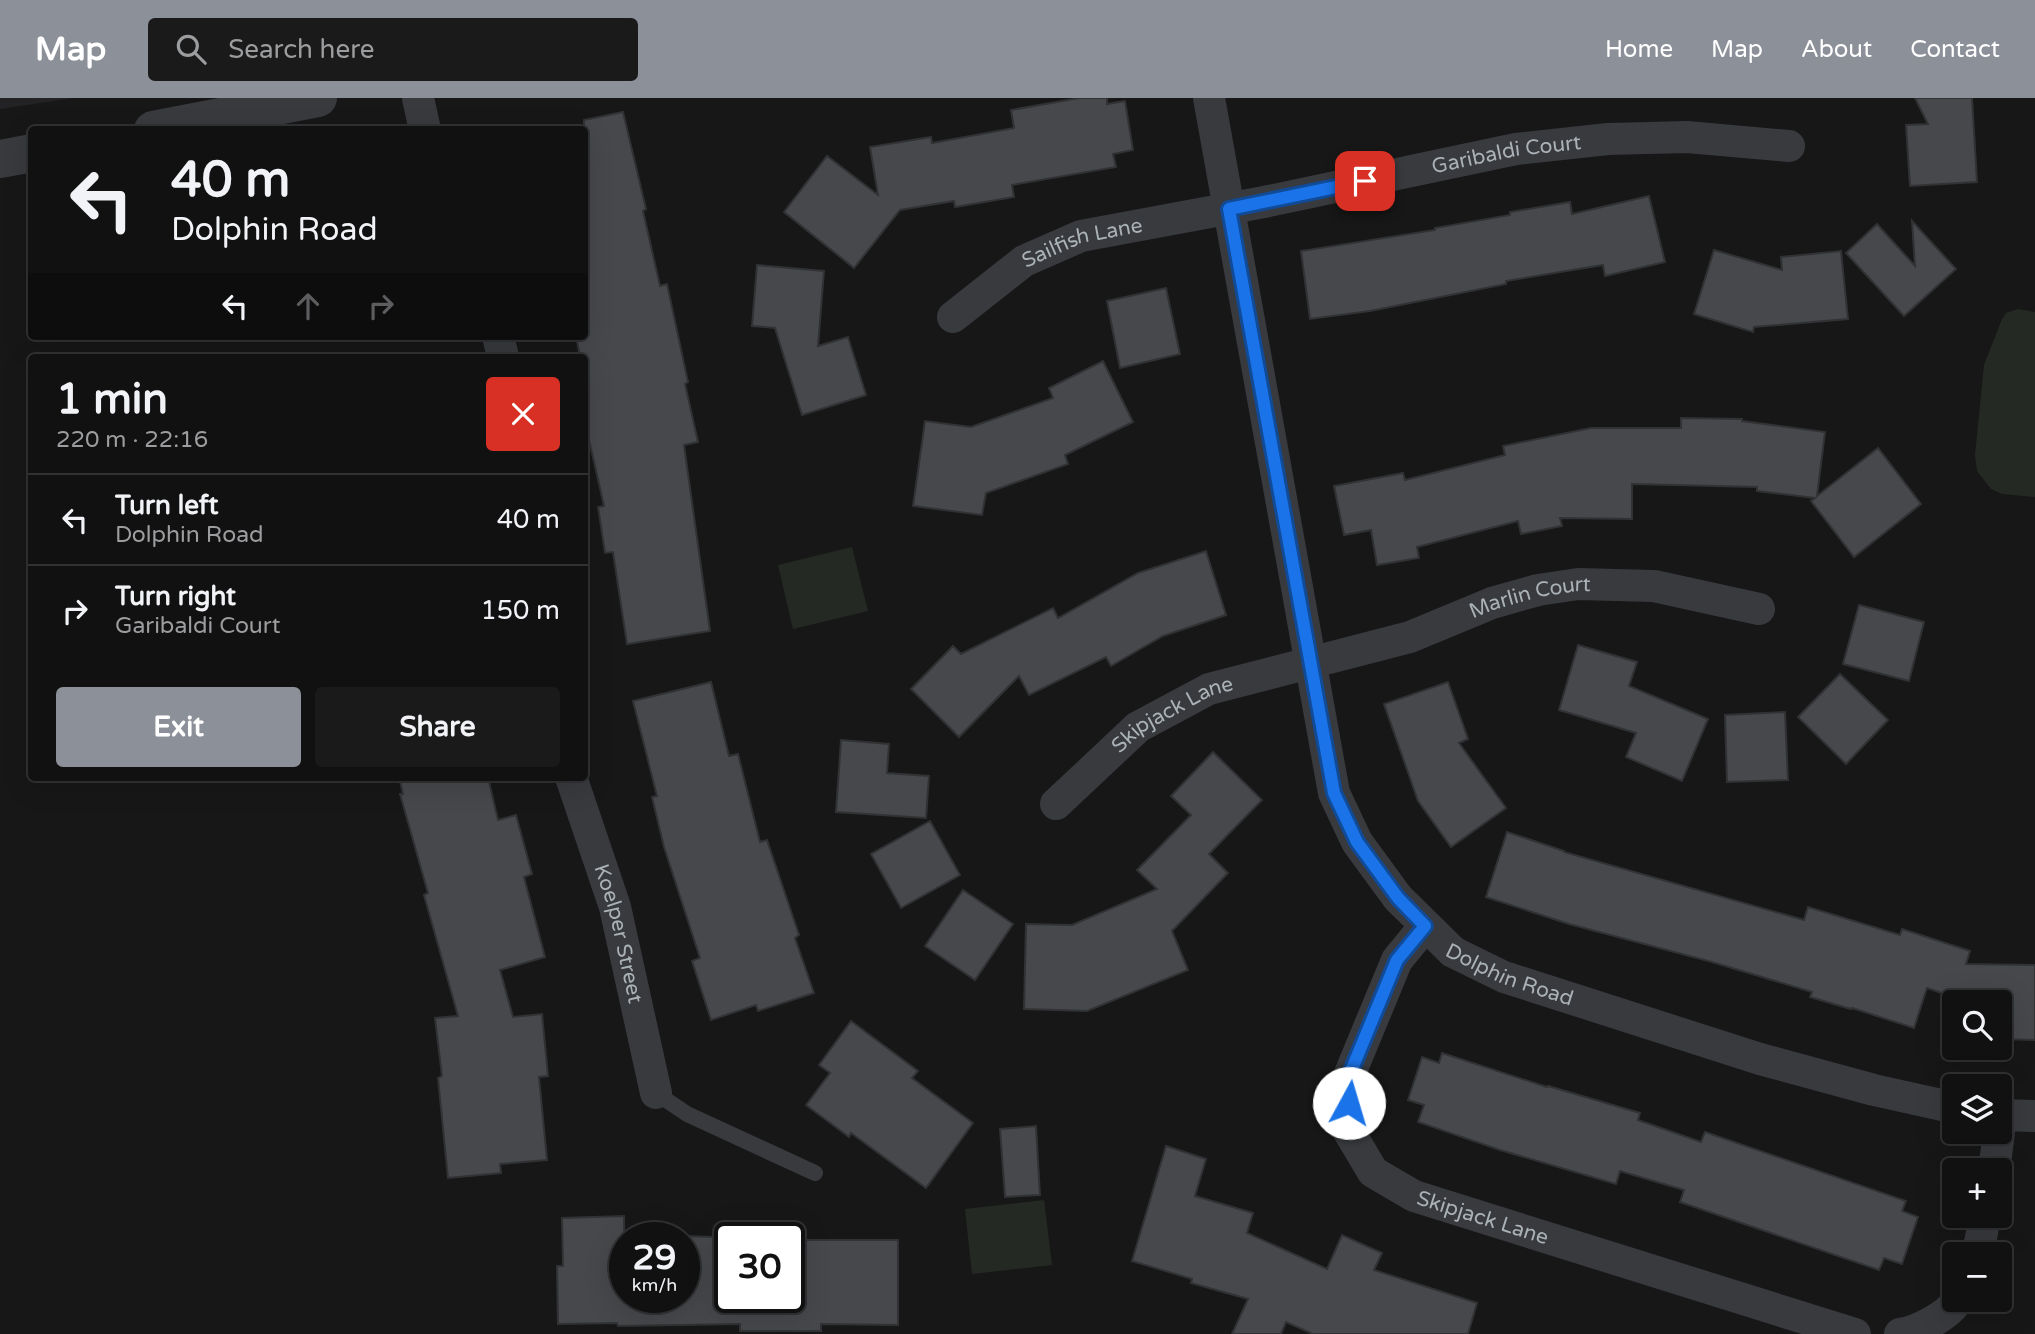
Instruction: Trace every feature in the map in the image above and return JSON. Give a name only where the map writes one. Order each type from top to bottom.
[{"type":"street","points":[[174,126],[318,98]]},
{"type":"street","points":[[418,98],[424,126]]},
{"type":"street","name":"Dolphin Road","points":[[1209,98],[1334,793],[1357,842],[1398,898],[1453,952],[1504,977],[1760,1059],[1942,1105]]},
{"type":"street","name":"Garibaldi Court","points":[[1229,209],[1516,149],[1608,138],[1687,137],[1788,146]]},
{"type":"street","points":[[0,159],[28,154]]},
{"type":"street","name":"Sailfish Lane","points":[[953,317],[1024,261],[1081,236],[1229,209]]},
{"type":"street","name":"Marlin Court","points":[[1309,664],[1410,637],[1492,603],[1538,590],[1578,584],[1654,586],[1759,608]]},
{"type":"street","name":"Skipjack Lane","points":[[1056,804],[1138,727],[1209,689],[1309,664]]},
{"type":"street","name":"Koelper Street","points":[[572,781],[615,907],[656,1093]]},
{"type":"street","name":"Skipjack Lane","points":[[1425,926],[1397,960],[1349,1076],[1348,1130],[1373,1172],[1414,1196],[1855,1334]]},
{"type":"street","points":[[2012,1115],[2035,1116]]},
{"type":"street","points":[[1900,1334],[1912,1333],[1946,1312]]},
{"type":"lane","points":[[656,1093],[687,1114],[815,1173]]},
{"type":"shaded area","points":[[0,98],[74,98],[0,109]]},
{"type":"shaded area","points":[[2018,309],[2035,312],[2035,497],[2002,494],[1991,489],[1977,471],[1975,455],[1984,365],[2002,319],[2006,313]]},
{"type":"shaded area","points":[[852,547],[868,611],[793,629],[778,565]]},
{"type":"shaded area","points":[[1044,1200],[1052,1265],[972,1274],[965,1209]]},
{"type":"building","points":[[1079,98],[1107,98],[1107,104],[1125,101],[1133,150],[1113,154],[1116,167],[1012,185],[1014,197],[955,207],[954,201],[900,210],[854,268],[784,212],[827,156],[878,195],[870,147],[931,137],[932,143],[1014,128],[1011,110]]},
{"type":"building","points":[[1915,98],[1972,98],[1977,182],[1910,186],[1906,125],[1928,124]]},
{"type":"building","points":[[623,112],[646,209],[643,211],[660,286],[667,284],[698,442],[684,445],[710,631],[627,644],[613,552],[605,553],[598,507],[604,506],[588,436],[588,354],[579,354],[577,340],[588,340],[588,126],[584,126],[584,120]]},
{"type":"building","points":[[1649,196],[1665,262],[1605,276],[1603,265],[1506,281],[1506,284],[1370,311],[1310,319],[1301,251],[1435,230],[1510,215],[1510,212],[1570,202],[1572,214]]},
{"type":"building","points":[[1912,221],[1956,269],[1904,316],[1846,253],[1877,224],[1915,266]]},
{"type":"building","points":[[1714,250],[1782,270],[1781,257],[1841,251],[1848,319],[1754,327],[1753,332],[1694,314]]},
{"type":"building","points":[[757,265],[824,271],[818,346],[848,337],[866,395],[802,415],[775,328],[752,326]]},
{"type":"building","points":[[1166,288],[1180,354],[1120,368],[1107,301]]},
{"type":"building","points":[[1103,361],[1133,422],[1065,455],[1068,464],[986,493],[982,515],[913,506],[925,421],[971,427],[1053,398],[1049,388]]},
{"type":"building","points":[[1681,418],[1742,419],[1825,432],[1817,496],[1878,448],[1921,504],[1854,557],[1811,501],[1815,498],[1757,491],[1757,487],[1632,484],[1632,519],[1560,518],[1562,526],[1521,534],[1518,521],[1417,547],[1419,558],[1377,565],[1371,530],[1344,535],[1334,486],[1403,473],[1405,480],[1505,455],[1503,446],[1591,428],[1681,428]]},
{"type":"building","points":[[1206,551],[1226,615],[1163,636],[1111,666],[1106,657],[1029,695],[1019,676],[959,737],[911,689],[953,646],[961,654],[1053,608],[1058,618],[1138,573]]},
{"type":"building","points":[[1859,605],[1924,622],[1909,681],[1843,664]]},
{"type":"building","points":[[1578,645],[1637,662],[1629,686],[1708,719],[1682,781],[1626,757],[1636,733],[1559,710]]},
{"type":"building","points":[[1840,674],[1888,720],[1846,764],[1798,717]]},
{"type":"building","points":[[711,682],[729,756],[738,754],[760,842],[767,840],[799,935],[795,938],[814,993],[758,1011],[756,1005],[711,1020],[692,961],[700,958],[664,847],[652,797],[657,796],[633,701]]},
{"type":"building","points":[[1448,682],[1468,739],[1459,743],[1506,808],[1451,847],[1418,801],[1384,704]]},
{"type":"building","points":[[1785,712],[1788,780],[1727,782],[1725,715]]},
{"type":"building","points":[[841,740],[889,744],[887,773],[929,776],[926,818],[836,812]]},
{"type":"building","points":[[1213,752],[1262,800],[1209,854],[1228,873],[1172,931],[1188,970],[1087,1011],[1024,1009],[1026,924],[1072,925],[1157,889],[1137,870],[1191,815],[1171,796]]},
{"type":"building","points":[[400,781],[489,781],[498,820],[516,815],[532,874],[524,877],[545,957],[500,970],[513,1017],[542,1014],[548,1076],[539,1077],[547,1160],[500,1164],[501,1173],[448,1178],[438,1078],[442,1076],[435,1018],[458,1016],[424,895],[428,893],[400,794],[403,794]]},
{"type":"building","points":[[930,821],[960,875],[901,908],[871,854]]},
{"type":"building","points":[[1507,832],[1564,852],[1804,920],[1808,907],[1900,935],[1902,929],[1970,951],[1966,964],[2035,965],[2035,1040],[2012,1039],[2012,990],[1942,990],[1942,993],[1927,988],[1914,1028],[1810,997],[1812,992],[1569,924],[1486,897]]},
{"type":"building","points":[[963,890],[1013,924],[975,980],[925,946]]},
{"type":"building","points":[[851,1021],[918,1071],[912,1078],[973,1123],[926,1188],[851,1133],[849,1137],[806,1105],[830,1073],[819,1065]]},
{"type":"building","points":[[1442,1053],[1640,1113],[1638,1120],[1701,1142],[1705,1132],[1906,1201],[1902,1211],[1918,1217],[1902,1264],[1884,1258],[1879,1270],[1680,1202],[1684,1190],[1620,1171],[1616,1184],[1500,1150],[1418,1122],[1424,1105],[1408,1100],[1422,1057],[1439,1063]]},
{"type":"building","points":[[1036,1126],[1040,1195],[1005,1197],[1000,1129]]},
{"type":"building","points":[[1166,1146],[1206,1159],[1195,1196],[1253,1213],[1247,1233],[1327,1269],[1342,1235],[1382,1253],[1374,1270],[1477,1303],[1468,1334],[1313,1334],[1286,1322],[1281,1334],[1232,1334],[1248,1299],[1191,1283],[1192,1279],[1132,1261]]},
{"type":"building","points":[[624,1216],[624,1222],[609,1222],[609,1313],[700,1313],[700,1236],[714,1237],[714,1313],[805,1313],[805,1240],[898,1240],[898,1325],[821,1324],[821,1331],[740,1331],[740,1324],[558,1324],[557,1266],[563,1266],[562,1218]]},
{"type":"route","points":[[1349,1103],[1349,1076],[1397,960],[1425,926],[1398,898],[1357,842],[1334,793],[1229,209],[1365,181]]}]
